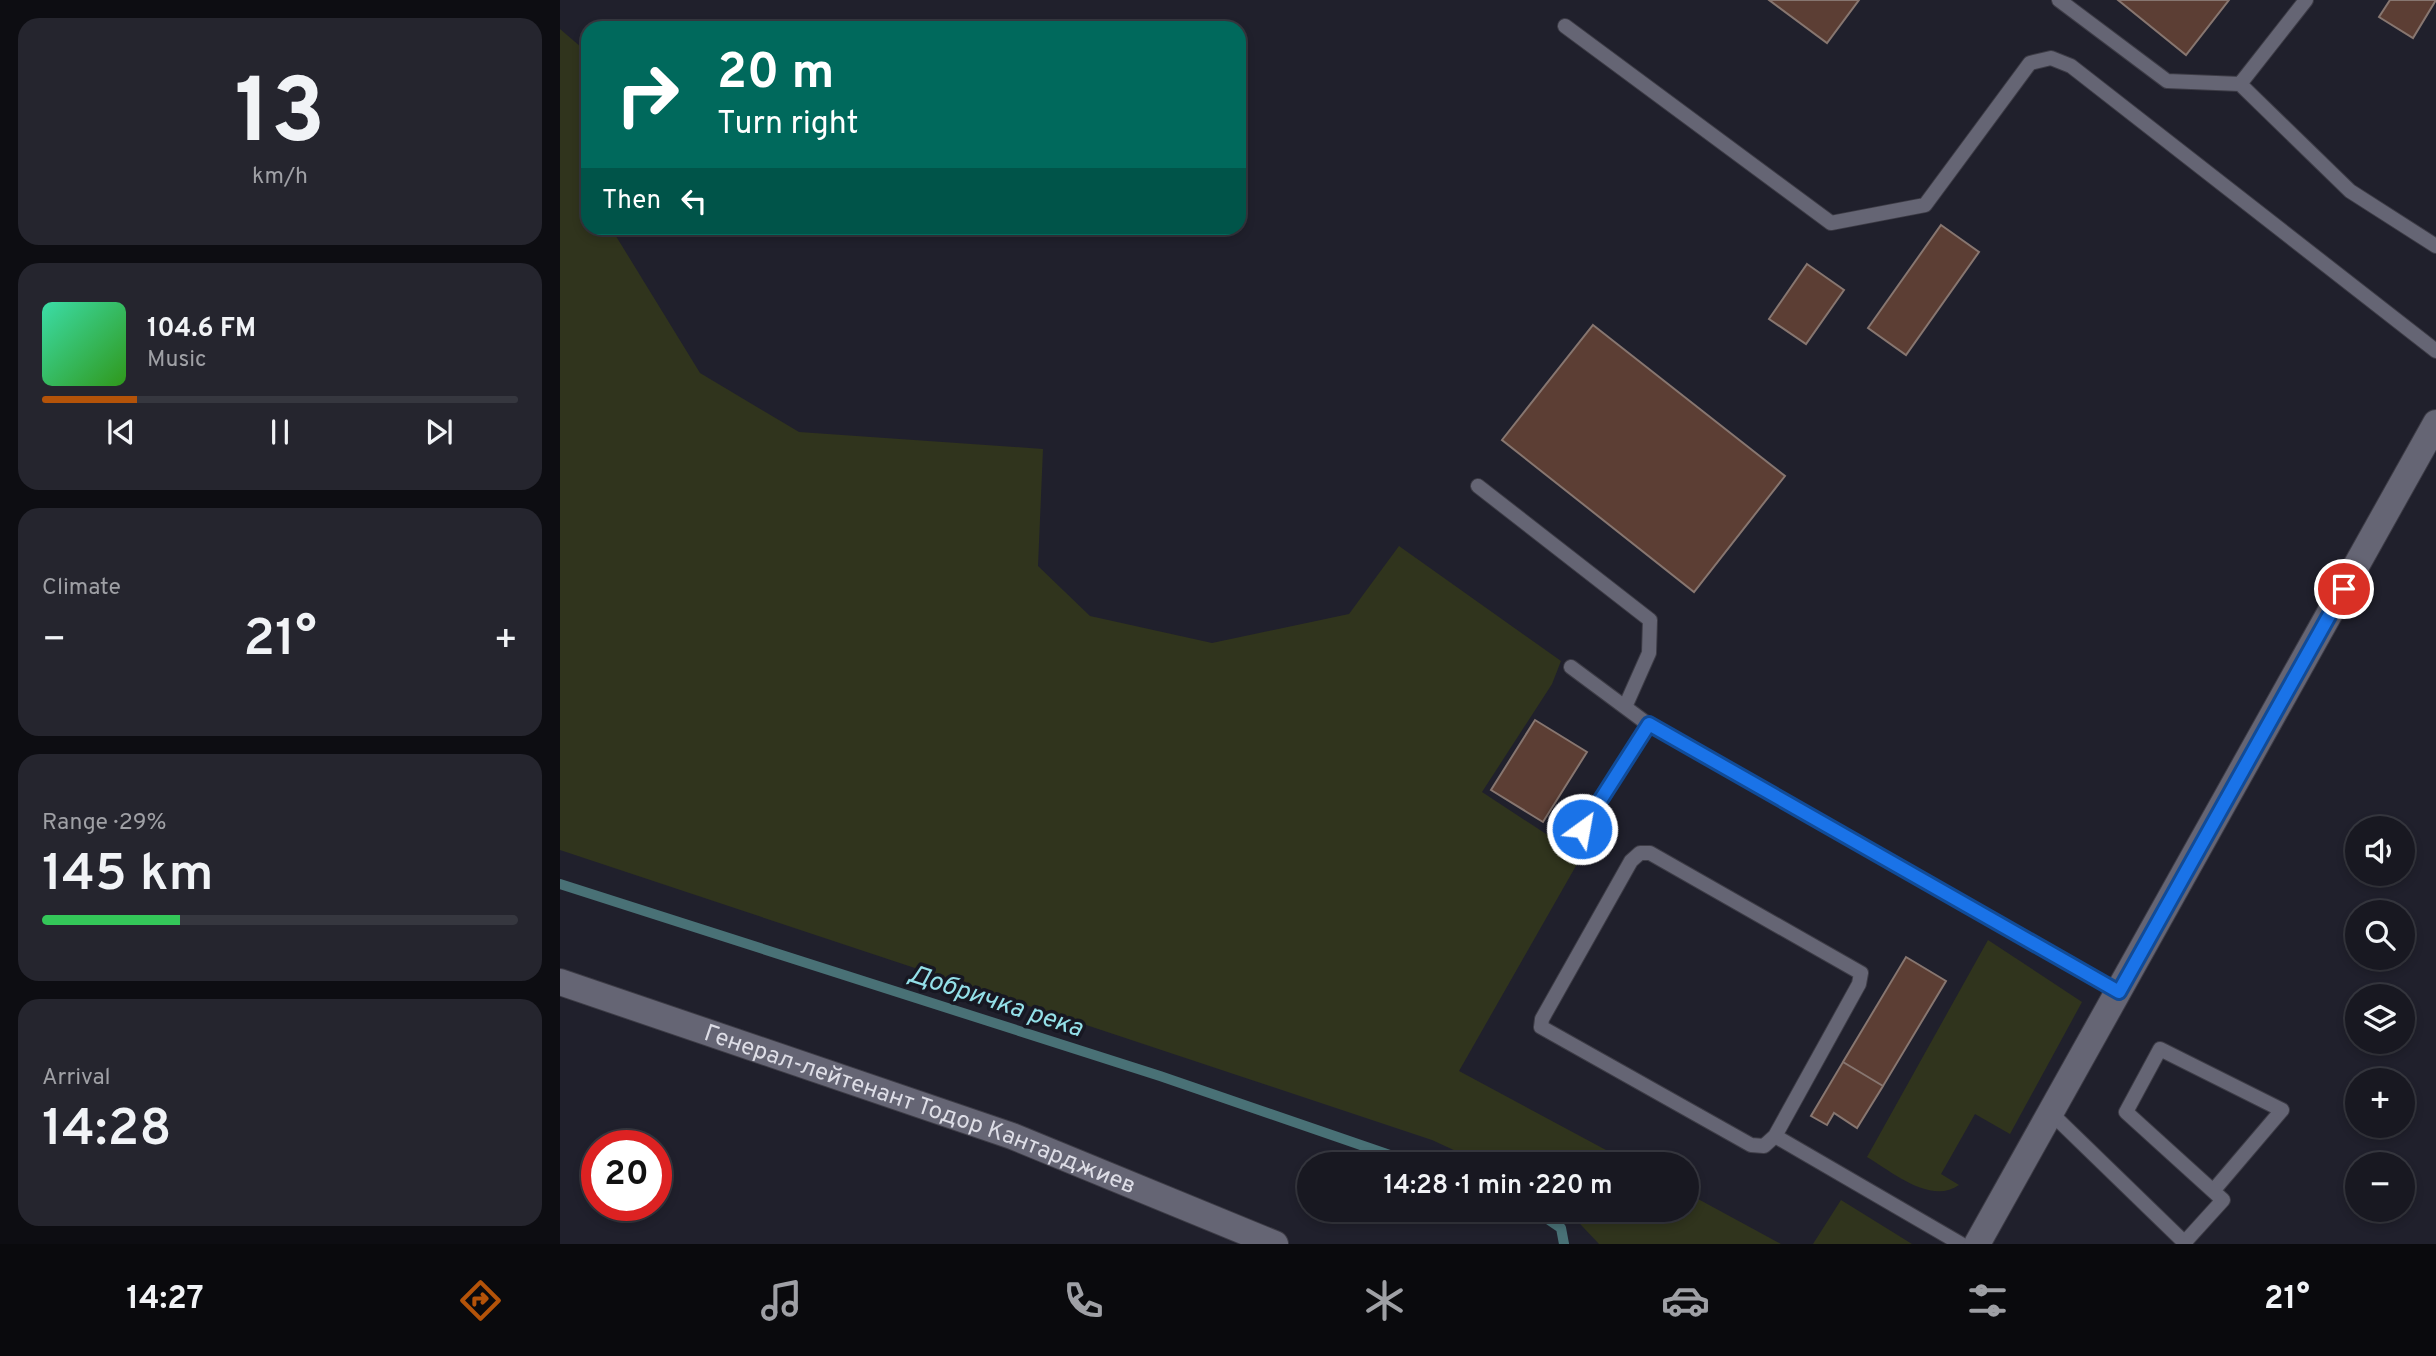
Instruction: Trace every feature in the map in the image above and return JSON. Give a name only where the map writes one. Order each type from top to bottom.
[{"type":"street","points":[[1977,1244],[2436,424]]},
{"type":"street","name":"Генерал-лейтенант Тодор Кантарджиев","points":[[560,982],[1012,1136],[1275,1244]]},
{"type":"lane","points":[[2059,0],[2166,81],[2240,84],[2350,191],[2436,246]]},
{"type":"lane","points":[[2240,84],[2306,0]]},
{"type":"lane","points":[[1565,26],[1831,223],[1925,205],[2030,63],[2051,58],[2071,66],[2436,351]]},
{"type":"lane","points":[[1478,486],[1650,620],[1649,653],[1625,708]]},
{"type":"lane","points":[[1571,667],[1649,724],[2119,992]]},
{"type":"lane","points":[[1582,829],[1649,724]]},
{"type":"lane","points":[[1640,853],[1650,853],[1861,973],[1859,984],[1775,1136],[1764,1146],[1751,1145],[1541,1027],[1542,1019],[1631,861],[1640,853]]},
{"type":"lane","points":[[2051,1113],[2185,1243],[2223,1200],[2213,1191],[2126,1112],[2160,1049],[2282,1110],[2213,1191]]},
{"type":"lane","points":[[1775,1136],[1961,1244]]},
{"type":"green space","points":[[560,29],[581,47],[581,235],[615,235],[700,373],[799,432],[1043,449],[1038,566],[1090,616],[1212,643],[1349,614],[1399,546],[1561,661],[1552,684],[1482,792],[1581,857],[1459,1071],[1610,1152],[1458,1152],[1432,1140],[560,850]]},
{"type":"green space","points":[[1988,940],[2082,1002],[2010,1134],[1975,1114],[1941,1174],[1959,1185],[1948,1190],[1924,1189],[1900,1178],[1867,1157]]},
{"type":"green space","points":[[1699,1200],[1781,1244],[1599,1244],[1578,1222],[1699,1222]]},
{"type":"green space","points":[[1841,1200],[1912,1244],[1813,1244]]},
{"type":"building","points":[[1769,0],[1859,0],[1827,43]]},
{"type":"building","points":[[2118,0],[2229,0],[2186,55]]},
{"type":"building","points":[[2390,0],[2436,0],[2413,38],[2379,17]]},
{"type":"building","points":[[1941,225],[1979,252],[1906,355],[1868,328]]},
{"type":"building","points":[[1807,264],[1844,290],[1806,344],[1769,319]]},
{"type":"building","points":[[1593,325],[1785,476],[1694,592],[1502,440]]},
{"type":"building","points":[[1535,720],[1587,752],[1543,822],[1491,790]]},
{"type":"building","points":[[1906,957],[1946,981],[1883,1086],[1843,1062]]},
{"type":"building","points":[[1843,1062],[1883,1086],[1857,1128],[1834,1113],[1827,1125],[1811,1116]]},
{"type":"waterway","name":"Добричка река","points":[[560,884],[1160,1076],[1381,1152]]},
{"type":"waterway","name":"Добричка река","points":[[1552,1222],[1561,1228],[1564,1244]]},
{"type":"route","points":[[1582,829],[1649,724],[2119,992],[2344,589]]}]
